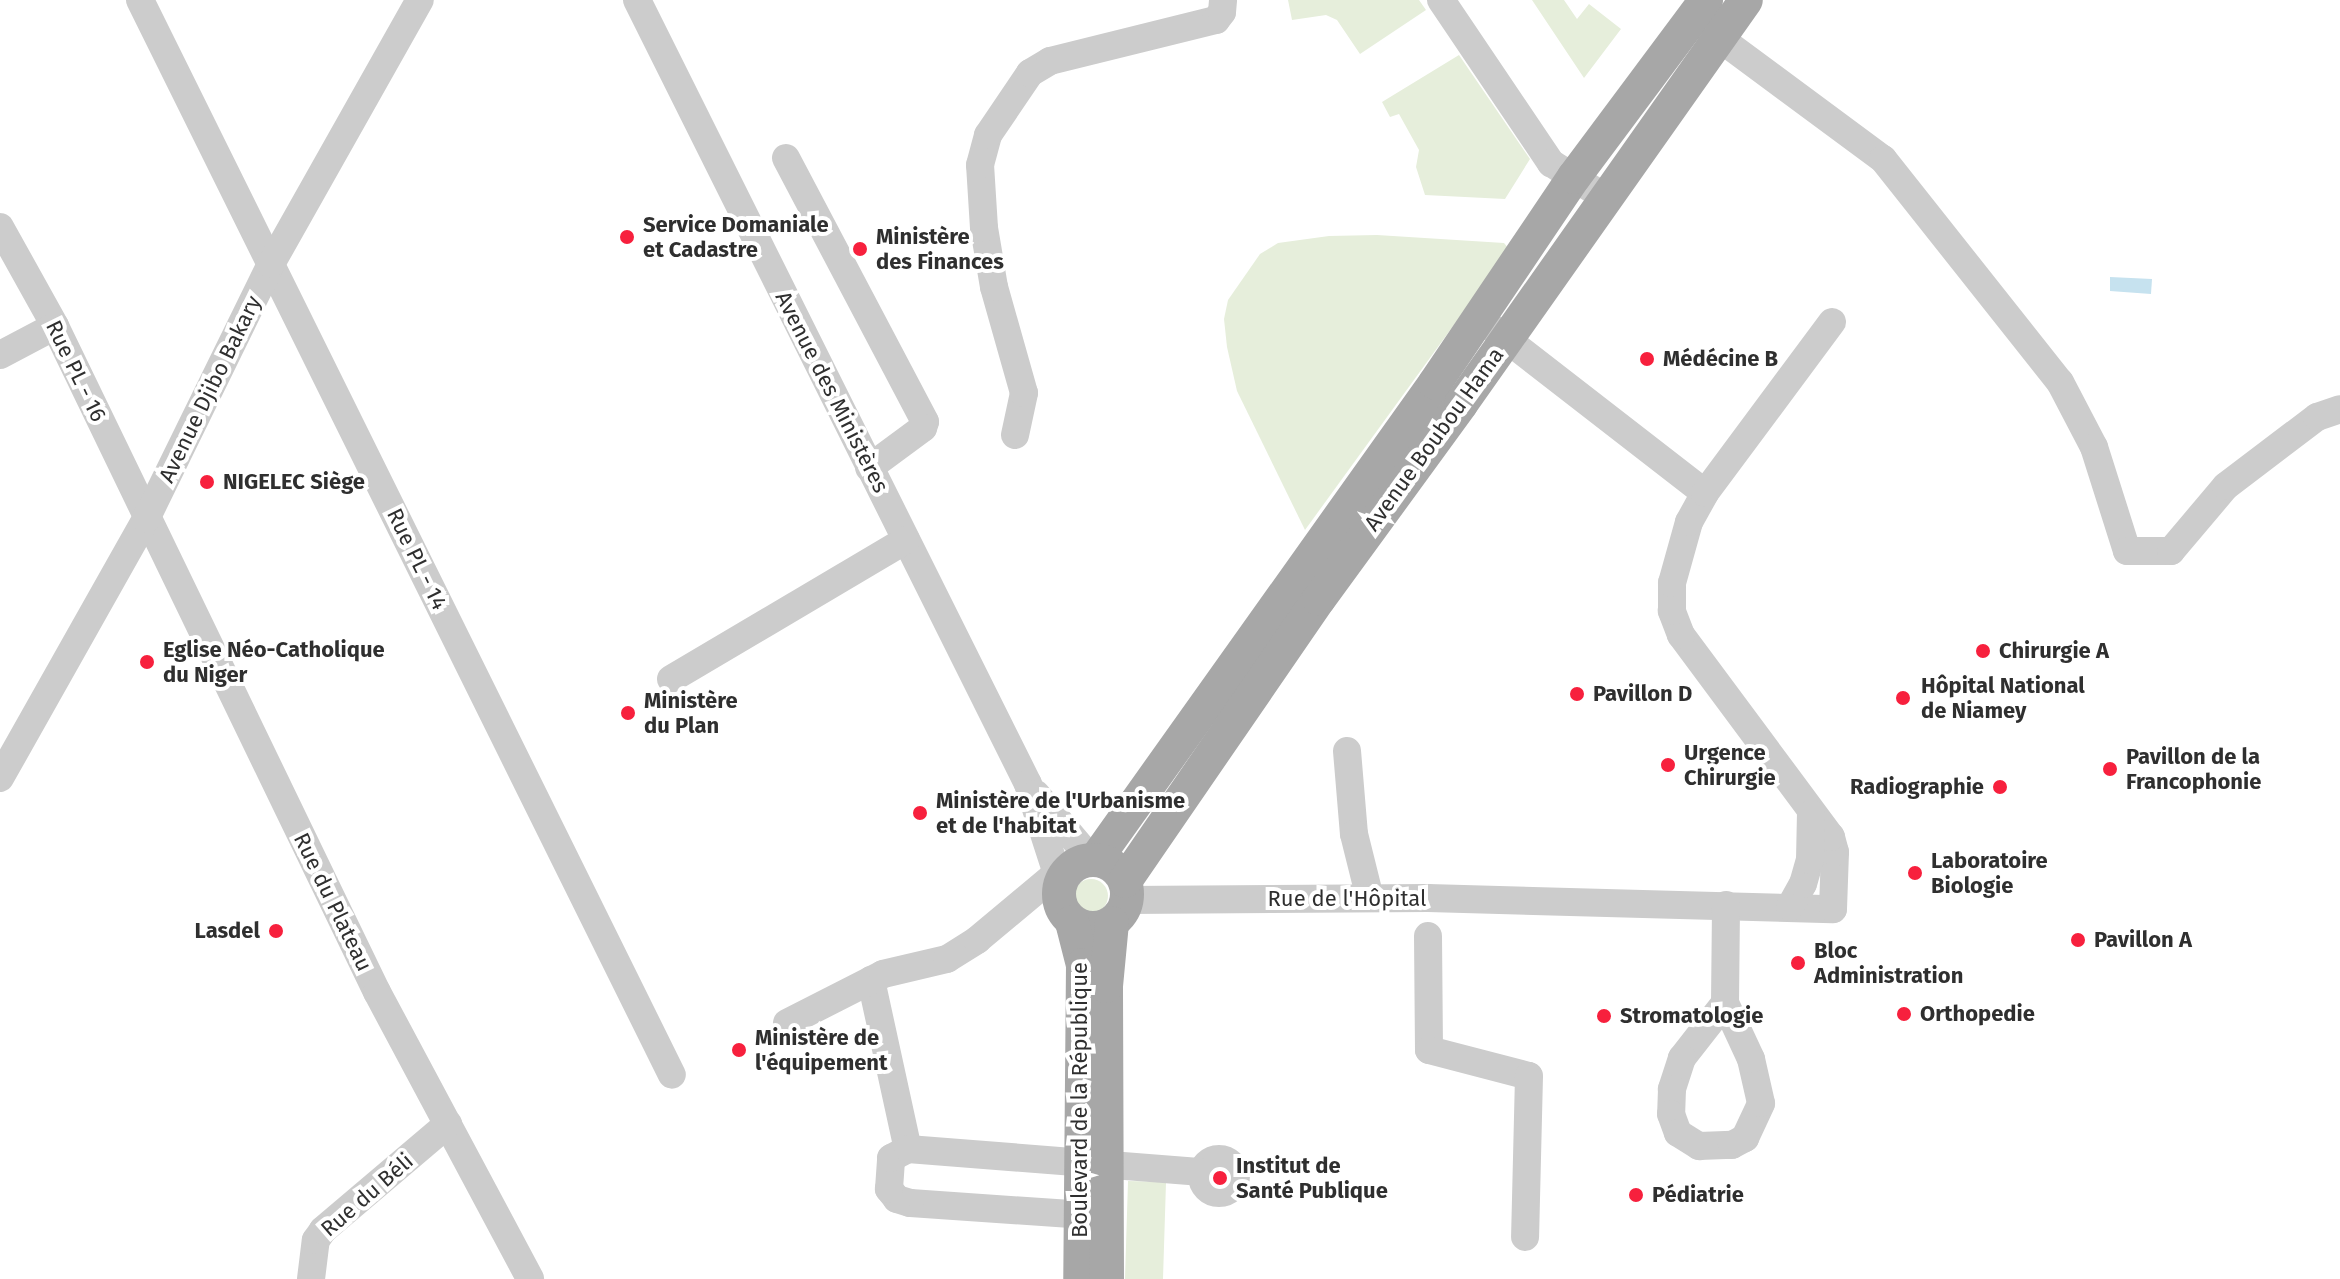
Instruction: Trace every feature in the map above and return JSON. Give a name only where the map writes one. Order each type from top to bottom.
[{"type":"main road","name":"Avenue Boubou Hama","points":[[1094,859],[1537,237],[1574,177],[1706,19],[1746,0]]},
{"type":"main road","name":"Avenue Boubou Hama","points":[[1122,902],[1319,599],[1606,198],[1706,19]]},
{"type":"main road","points":[[1094,859],[1114,866],[1122,902],[1088,928],[1072,922],[1061,904],[1058,879],[1072,866],[1094,859]]},
{"type":"main road","name":"Boulevard de la République","points":[[1080,1279],[1094,1216],[1106,986],[1122,902]]},
{"type":"main road","name":"Boulevard de la République","points":[[1072,922],[1083,965],[1096,1163]]},
{"type":"main road","name":"Boulevard de la République","points":[[1094,1216],[1107,1279]]},
{"type":"street","name":"Rue PL - 14","points":[[140,0],[672,1075]]},
{"type":"street","name":"Avenue Djibo Bakary","points":[[0,778],[146,519],[271,264],[420,0]]},
{"type":"street","name":"Avenue des Ministères","points":[[637,0],[1028,784],[1058,879]]},
{"type":"street","points":[[1015,435],[1024,393],[994,287],[984,228],[980,165],[988,135],[1030,73],[1050,61],[1216,20],[1222,12],[1223,0]]},
{"type":"street","points":[[1441,0],[1551,163],[1606,198]]},
{"type":"street","points":[[1706,19],[1872,150],[1893,171],[2060,382],[2094,447],[2127,551],[2171,551],[2226,486],[2317,417],[2340,409]]},
{"type":"street","points":[[786,158],[925,422],[923,428],[869,468]]},
{"type":"street","name":"Rue PL - 16","points":[[0,227],[55,326],[146,519]]},
{"type":"street","points":[[1478,317],[1705,493]]},
{"type":"street","points":[[1790,907],[1803,884],[1810,860],[1811,814],[1681,635],[1672,611],[1675,569],[1689,522],[1705,493],[1832,322]]},
{"type":"street","points":[[0,355],[55,326]]},
{"type":"street","name":"Rue du Plateau","points":[[146,519],[377,992],[530,1279]]},
{"type":"street","points":[[671,679],[906,540]]},
{"type":"street","points":[[1347,751],[1354,834],[1370,898]]},
{"type":"street","name":"Avenue des Ministères","points":[[1028,784],[1094,859]]},
{"type":"street","name":"Rue de l'Hôpital","points":[[1122,902],[1428,898],[1833,909],[1835,852],[1831,837],[1811,814]]},
{"type":"street","points":[[787,1023],[871,980],[947,959],[1058,879]]},
{"type":"street","points":[[1725,1003],[1682,1058],[1672,1089],[1671,1114],[1678,1133],[1699,1146],[1732,1145],[1745,1138],[1761,1103],[1751,1059],[1725,1003],[1726,905]]},
{"type":"street","points":[[1428,936],[1429,1050],[1529,1076],[1525,1237]]},
{"type":"street","points":[[871,980],[908,1149]]},
{"type":"street","name":"Rue du Béli","points":[[311,1279],[316,1240],[323,1230],[448,1124]]},
{"type":"street","points":[[1094,1216],[910,1203],[897,1199],[889,1189],[891,1158],[908,1149],[1202,1172]]},
{"type":"green space","points":[[1288,0],[1419,0],[1426,10],[1360,54],[1337,20],[1326,15],[1292,20]]},
{"type":"green space","points":[[1532,0],[1564,0],[1577,19],[1589,4],[1621,29],[1584,78]]},
{"type":"green space","points":[[1459,55],[1530,159],[1505,199],[1425,195],[1416,167],[1419,150],[1399,114],[1390,117],[1382,102]]},
{"type":"green space","points":[[1377,235],[1504,243],[1509,249],[1305,530],[1237,391],[1224,319],[1228,300],[1260,254],[1278,243],[1329,236]]},
{"type":"green space","points":[[1091,879],[1103,884],[1108,896],[1103,908],[1091,913],[1079,908],[1074,896],[1079,884]]},
{"type":"green space","points":[[1128,1181],[1166,1182],[1163,1279],[1125,1279]]},
{"type":"water","points":[[2110,277],[2152,279],[2151,294],[2110,291]]},
{"type":"place","name":"Service Domaniale et Cadastre","points":[[627,237]]},
{"type":"place","name":"Ministère des Finances","points":[[860,249]]},
{"type":"place","name":"Médécine B","points":[[1647,359]]},
{"type":"place","name":"NIGELEC Siège","points":[[207,482]]},
{"type":"place","name":"Chirurgie A","points":[[1983,651]]},
{"type":"place","name":"Eglise Néo-Catholique du Niger","points":[[147,662]]},
{"type":"place","name":"Pavillon D","points":[[1577,694]]},
{"type":"place","name":"Hôpital National de Niamey","points":[[1903,698]]},
{"type":"place","name":"Ministère du Plan","points":[[628,713]]},
{"type":"place","name":"Urgence Chirurgie","points":[[1668,765]]},
{"type":"place","name":"Pavillon de la Francophonie","points":[[2110,769]]},
{"type":"place","name":"Radiographie","points":[[2000,787]]},
{"type":"place","name":"Ministère de l'Urbanisme et de l'habitat","points":[[920,813]]},
{"type":"place","name":"Laboratoire Biologie","points":[[1915,873]]},
{"type":"place","name":"Lasdel","points":[[276,931]]},
{"type":"place","name":"Pavillon A","points":[[2078,940]]},
{"type":"place","name":"Bloc Administration","points":[[1798,963]]},
{"type":"place","name":"Orthopedie","points":[[1904,1014]]},
{"type":"place","name":"Stromatologie","points":[[1604,1016]]},
{"type":"place","name":"Ministère de l'équipement","points":[[739,1050]]},
{"type":"place","name":"Institut de Santé Publique","points":[[1220,1178]]},
{"type":"place","name":"Pédiatrie","points":[[1636,1195]]}]
